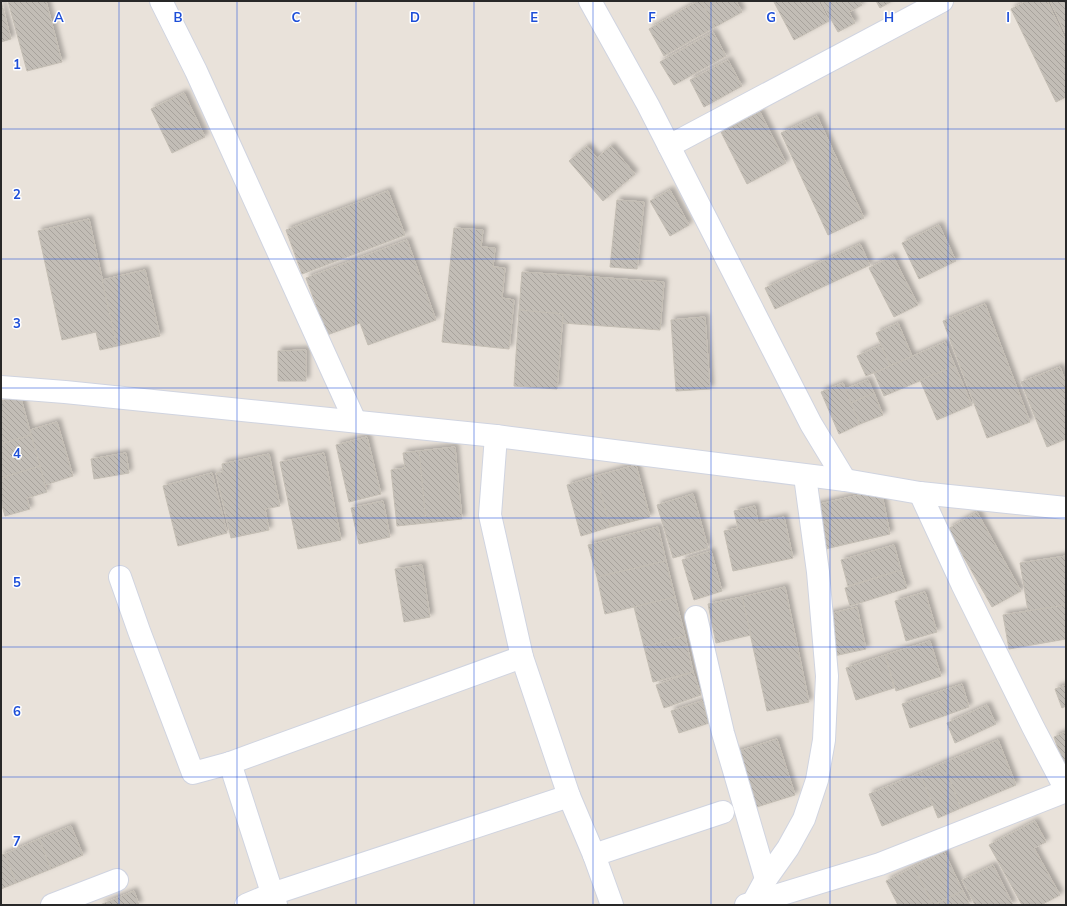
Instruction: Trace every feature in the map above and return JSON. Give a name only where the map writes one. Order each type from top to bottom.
[{"type":"street","points":[[161,1],[196,71],[355,421]]},
{"type":"street","points":[[590,1],[648,105],[811,424],[845,480]]},
{"type":"street","points":[[669,146],[942,1]]},
{"type":"street","points":[[1,387],[65,392],[496,436],[845,480],[920,492],[1066,508]]},
{"type":"street","points":[[496,436],[490,515],[522,657],[569,796],[594,855],[612,905]]},
{"type":"street","points":[[750,903],[788,848],[804,819],[817,780],[824,740],[827,676],[818,572],[805,476]]},
{"type":"street","points":[[750,903],[880,864],[1066,790],[1029,720],[965,591],[930,518],[920,492]]},
{"type":"street","points":[[120,577],[193,773],[230,763],[522,657]]},
{"type":"street","points":[[696,617],[723,733],[766,879]]},
{"type":"street","points":[[230,763],[274,899]]},
{"type":"street","points":[[246,905],[274,899],[569,796]]},
{"type":"street","points":[[594,855],[723,812]]},
{"type":"street","points":[[52,905],[118,880]]},
{"type":"building","points":[[1,1],[11,39],[1,42]]},
{"type":"building","points":[[8,1],[46,1],[62,62],[27,71]]},
{"type":"building","points":[[698,1],[701,1],[715,27],[664,56],[649,29]]},
{"type":"building","points":[[701,1],[736,1],[742,12],[715,27]]},
{"type":"building","points":[[818,1],[829,21],[794,40],[774,2]]},
{"type":"building","points":[[821,1],[859,1],[862,5],[849,12],[855,23],[838,32]]},
{"type":"building","points":[[876,1],[892,1],[880,8]]},
{"type":"building","points":[[1027,1],[1047,1],[1066,41],[1066,97],[1056,102],[1011,9]]},
{"type":"building","points":[[1050,1],[1066,1],[1066,34]]},
{"type":"building","points":[[713,32],[726,56],[674,85],[660,62]]},
{"type":"building","points":[[728,60],[742,86],[704,107],[690,80]]},
{"type":"building","points":[[184,93],[205,137],[172,153],[151,109]]},
{"type":"building","points":[[760,112],[786,163],[747,184],[721,132]]},
{"type":"building","points":[[817,116],[864,218],[828,235],[781,133]]},
{"type":"building","points":[[587,146],[597,158],[611,146],[635,174],[603,201],[569,161]]},
{"type":"building","points":[[670,190],[689,225],[670,236],[650,201]]},
{"type":"building","points":[[388,191],[405,235],[302,274],[286,230]]},
{"type":"building","points":[[617,200],[644,202],[637,269],[610,267]]},
{"type":"building","points":[[89,219],[117,346],[100,350],[96,332],[62,340],[38,231]]},
{"type":"building","points":[[939,225],[956,261],[919,279],[902,243]]},
{"type":"building","points":[[454,228],[483,230],[481,247],[495,248],[493,267],[505,268],[502,298],[514,300],[509,349],[442,342]]},
{"type":"building","points":[[407,240],[436,320],[368,345],[360,323],[327,335],[306,278]]},
{"type":"building","points":[[860,244],[870,265],[775,309],[765,288]]},
{"type":"building","points":[[893,256],[918,305],[894,317],[869,268]]},
{"type":"building","points":[[145,270],[160,336],[117,346],[102,280]]},
{"type":"building","points":[[522,272],[664,282],[660,330],[562,323],[563,314],[519,310]]},
{"type":"building","points":[[985,304],[1030,422],[987,438],[943,321]]},
{"type":"building","points":[[519,310],[563,314],[557,389],[514,386]]},
{"type":"building","points":[[705,317],[710,389],[676,391],[671,320]]},
{"type":"building","points":[[898,323],[912,356],[890,366],[876,333]]},
{"type":"building","points":[[945,342],[955,366],[884,396],[874,373]]},
{"type":"building","points":[[881,345],[890,366],[866,376],[857,356]]},
{"type":"building","points":[[306,350],[306,381],[278,381],[278,351]]},
{"type":"building","points":[[955,366],[972,405],[937,420],[920,380]]},
{"type":"building","points":[[1060,367],[1066,383],[1066,439],[1047,447],[1021,382]]},
{"type":"building","points":[[868,380],[874,393],[851,403],[845,389]]},
{"type":"building","points":[[843,383],[860,424],[839,434],[821,392]]},
{"type":"building","points":[[874,393],[883,415],[860,424],[851,403]]},
{"type":"building","points":[[20,395],[31,435],[1,444],[1,401]]},
{"type":"building","points":[[57,422],[73,476],[45,485],[30,430]]},
{"type":"building","points":[[31,435],[40,466],[1,478],[1,444]]},
{"type":"building","points":[[367,437],[381,494],[349,502],[336,445]]},
{"type":"building","points":[[455,447],[462,519],[426,523],[419,451]]},
{"type":"building","points":[[419,451],[426,523],[397,526],[391,470],[405,468],[403,453]]},
{"type":"building","points":[[126,453],[129,473],[94,479],[91,459]]},
{"type":"building","points":[[324,453],[341,540],[298,549],[280,462]]},
{"type":"building","points":[[269,454],[280,506],[265,509],[269,530],[231,538],[216,473],[223,472],[222,464]]},
{"type":"building","points":[[636,465],[650,517],[610,527],[596,476]]},
{"type":"building","points":[[40,466],[47,492],[27,498],[30,509],[5,516],[1,502],[1,478]]},
{"type":"building","points":[[212,473],[227,533],[178,546],[163,486]]},
{"type":"building","points":[[596,476],[610,527],[581,536],[567,485]]},
{"type":"building","points":[[881,490],[890,534],[821,550],[811,506]]},
{"type":"building","points":[[693,494],[708,548],[673,558],[657,505]]},
{"type":"building","points":[[383,501],[390,537],[359,544],[351,508]]},
{"type":"building","points":[[755,506],[758,523],[784,517],[793,558],[733,571],[724,531],[738,528],[734,511]]},
{"type":"building","points":[[977,512],[1021,591],[992,607],[948,529]]},
{"type":"building","points":[[658,527],[666,561],[597,577],[588,545]]},
{"type":"building","points":[[894,545],[901,570],[848,586],[841,560]]},
{"type":"building","points":[[711,551],[722,591],[694,600],[682,560]]},
{"type":"building","points":[[1066,556],[1066,605],[1028,611],[1020,563]]},
{"type":"building","points":[[666,561],[675,597],[605,614],[597,577]]},
{"type":"building","points":[[422,565],[430,617],[404,622],[395,569]]},
{"type":"building","points":[[901,570],[907,588],[850,606],[845,588]]},
{"type":"building","points":[[785,587],[809,702],[767,711],[742,597]]},
{"type":"building","points":[[925,592],[937,632],[906,641],[895,601]]},
{"type":"building","points":[[675,597],[685,636],[644,647],[634,607]]},
{"type":"building","points":[[742,597],[751,635],[716,643],[708,604]]},
{"type":"building","points":[[1066,605],[1066,639],[1009,649],[1003,615]]},
{"type":"building","points":[[857,607],[866,649],[834,656],[825,615]]},
{"type":"building","points":[[685,636],[693,672],[653,682],[644,647]]},
{"type":"building","points":[[930,641],[941,676],[896,691],[885,655]]},
{"type":"building","points":[[885,655],[894,688],[856,700],[846,668]]},
{"type":"building","points":[[693,672],[701,695],[664,708],[656,685]]},
{"type":"building","points":[[962,684],[969,707],[910,728],[902,704]]},
{"type":"building","points":[[1066,685],[1066,706],[1062,708],[1055,689]]},
{"type":"building","points":[[702,701],[709,723],[679,733],[671,711]]},
{"type":"building","points":[[987,705],[996,724],[955,743],[947,723]]},
{"type":"building","points":[[1066,732],[1066,766],[1064,766],[1054,737]]},
{"type":"building","points":[[777,739],[795,795],[747,810],[730,754]]},
{"type":"building","points":[[998,740],[1016,785],[961,808],[943,763]]},
{"type":"building","points":[[943,763],[961,808],[938,818],[920,773]]},
{"type":"building","points":[[920,773],[933,805],[882,826],[869,794]]},
{"type":"building","points":[[1035,821],[1046,842],[1034,848],[1060,895],[1041,905],[1022,905],[989,845]]},
{"type":"building","points":[[71,826],[83,855],[51,869],[39,839]]},
{"type":"building","points":[[39,839],[51,869],[16,883],[5,854]]},
{"type":"building","points":[[944,852],[963,891],[933,905],[914,867]]},
{"type":"building","points":[[5,854],[16,883],[1,889],[1,855]]},
{"type":"building","points":[[993,865],[1013,905],[975,905],[962,880]]},
{"type":"building","points":[[914,867],[933,905],[898,905],[886,881]]},
{"type":"building","points":[[134,891],[139,905],[100,905]]},
{"type":"building","points":[[963,891],[970,905],[935,905]]}]
